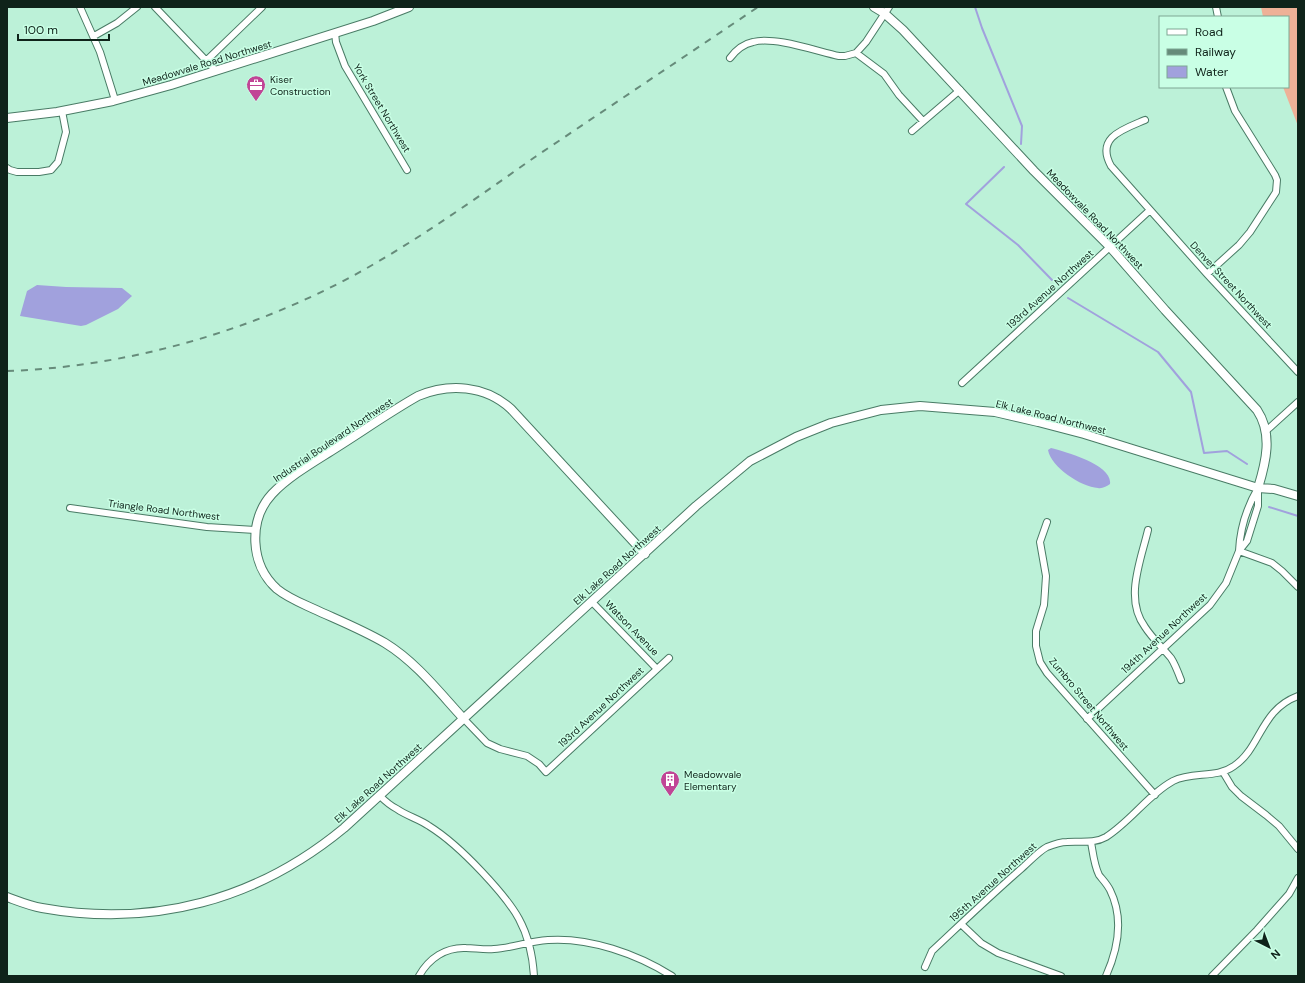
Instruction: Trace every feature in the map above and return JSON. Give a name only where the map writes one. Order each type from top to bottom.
[{"type":"street","points":[[80,7],[94,36],[108,74],[115,100]]},
{"type":"street","points":[[94,36],[117,23],[137,7]]},
{"type":"street","points":[[155,7],[216,72]]},
{"type":"street","points":[[206,61],[262,7]]},
{"type":"street","name":"Meadowvale Road Northwest","points":[[7,118],[62,111],[115,100],[171,85],[373,21],[406,7]]},
{"type":"street","name":"Meadowvale Road Northwest","points":[[874,7],[887,10],[903,30],[1034,171],[1110,247],[1165,310],[1254,406],[1260,414],[1266,431],[1264,471],[1258,488]]},
{"type":"street","points":[[730,58],[740,48],[760,40],[776,41],[839,56],[856,53],[866,42],[887,10]]},
{"type":"street","name":"York Street Northwest","points":[[335,33],[345,66],[407,170]]},
{"type":"street","points":[[856,53],[884,74],[899,95],[923,121]]},
{"type":"street","points":[[1207,274],[1246,239],[1273,198],[1277,186],[1275,175],[1235,111],[1226,88]]},
{"type":"street","points":[[912,131],[960,90]]},
{"type":"street","points":[[7,168],[17,172],[39,172],[51,170],[58,162],[66,132],[62,111]]},
{"type":"street","name":"Denver Street Northwest","points":[[1145,120],[1113,135],[1108,143],[1106,154],[1110,166],[1298,372]]},
{"type":"street","name":"193rd Avenue Northwest","points":[[962,383],[1150,210]]},
{"type":"street","name":"Industrial Boulevard Northwest","points":[[463,718],[420,671],[394,649],[291,598],[276,588],[264,573],[260,564],[256,546],[258,518],[266,501],[272,493],[418,396],[437,389],[458,387],[468,388],[488,394],[506,405],[644,554]]},
{"type":"street","points":[[1266,431],[1298,402]]},
{"type":"street","name":"Elk Lake Road Northwest","points":[[7,897],[41,908],[77,913],[110,915],[154,912],[209,902],[247,888],[294,864],[322,846],[380,796],[463,718],[696,506],[750,461],[796,436],[831,423],[880,410],[920,406],[996,412],[1084,434],[1258,488],[1274,489],[1298,496]]},
{"type":"street","name":"194th Avenue Northwest","points":[[1087,719],[1210,605],[1218,595],[1226,584],[1239,551],[1239,538],[1249,503],[1258,488]]},
{"type":"street","name":"Triangle Road Northwest","points":[[70,508],[207,527],[256,530]]},
{"type":"street","name":"Zumbro Street Northwest","points":[[1047,522],[1040,542],[1046,576],[1044,605],[1036,631],[1036,646],[1040,662],[1047,673],[1154,795]]},
{"type":"street","points":[[1148,530],[1136,582],[1135,606],[1144,627],[1172,659],[1181,680]]},
{"type":"street","points":[[1239,551],[1272,563],[1298,587]]},
{"type":"street","name":"Watson Avenue","points":[[592,602],[657,669]]},
{"type":"street","name":"193rd Avenue Northwest","points":[[463,718],[487,743],[500,749],[527,756],[539,764],[546,772],[669,658]]},
{"type":"street","name":"195th Avenue Northwest","points":[[925,966],[932,951],[1046,848],[1065,842],[1091,842],[1104,838],[1122,825],[1154,795],[1169,784],[1181,778],[1196,775],[1216,774],[1235,766],[1244,757],[1263,725],[1272,714],[1289,700],[1298,696]]},
{"type":"street","points":[[1223,772],[1232,787],[1279,826],[1298,849]]},
{"type":"street","points":[[380,796],[398,810],[430,826],[461,850],[509,903],[524,927],[529,943],[534,976]]},
{"type":"street","points":[[1091,842],[1094,860],[1099,874],[1110,889],[1117,908],[1119,928],[1116,946],[1106,976]]},
{"type":"street","points":[[1212,976],[1275,910],[1288,894],[1298,878]]},
{"type":"street","points":[[961,924],[981,943],[998,953],[1061,976]]},
{"type":"street","points":[[419,976],[427,964],[439,954],[453,949],[461,948],[492,950],[548,940],[566,940],[595,944],[632,956],[672,976]]},
{"type":"shaded area","points":[[1261,7],[1298,7],[1298,126],[1283,88],[1289,88],[1289,16],[1263,16]]},
{"type":"water","points":[[37,285],[122,288],[132,296],[118,309],[81,326],[20,316],[27,291]]},
{"type":"water","points":[[1051,448],[1077,456],[1097,465],[1109,477],[1110,484],[1100,488],[1091,487],[1076,480],[1055,463],[1048,450]]},
{"type":"waterway","points":[[975,7],[982,28],[1022,126],[1021,144]]},
{"type":"waterway","points":[[1004,167],[966,204],[1018,245],[1052,280]]},
{"type":"waterway","points":[[1068,298],[1158,352],[1191,392],[1204,453],[1227,451],[1247,464]]},
{"type":"waterway","points":[[1269,507],[1298,516]]},
{"type":"railway","points":[[7,371],[96,363],[183,344],[226,331],[309,298],[349,278],[421,235],[758,7]]},
{"type":"place","name":"Kiser Construction","points":[[256,102]]},
{"type":"place","name":"Meadowvale Elementary","points":[[670,797]]}]
